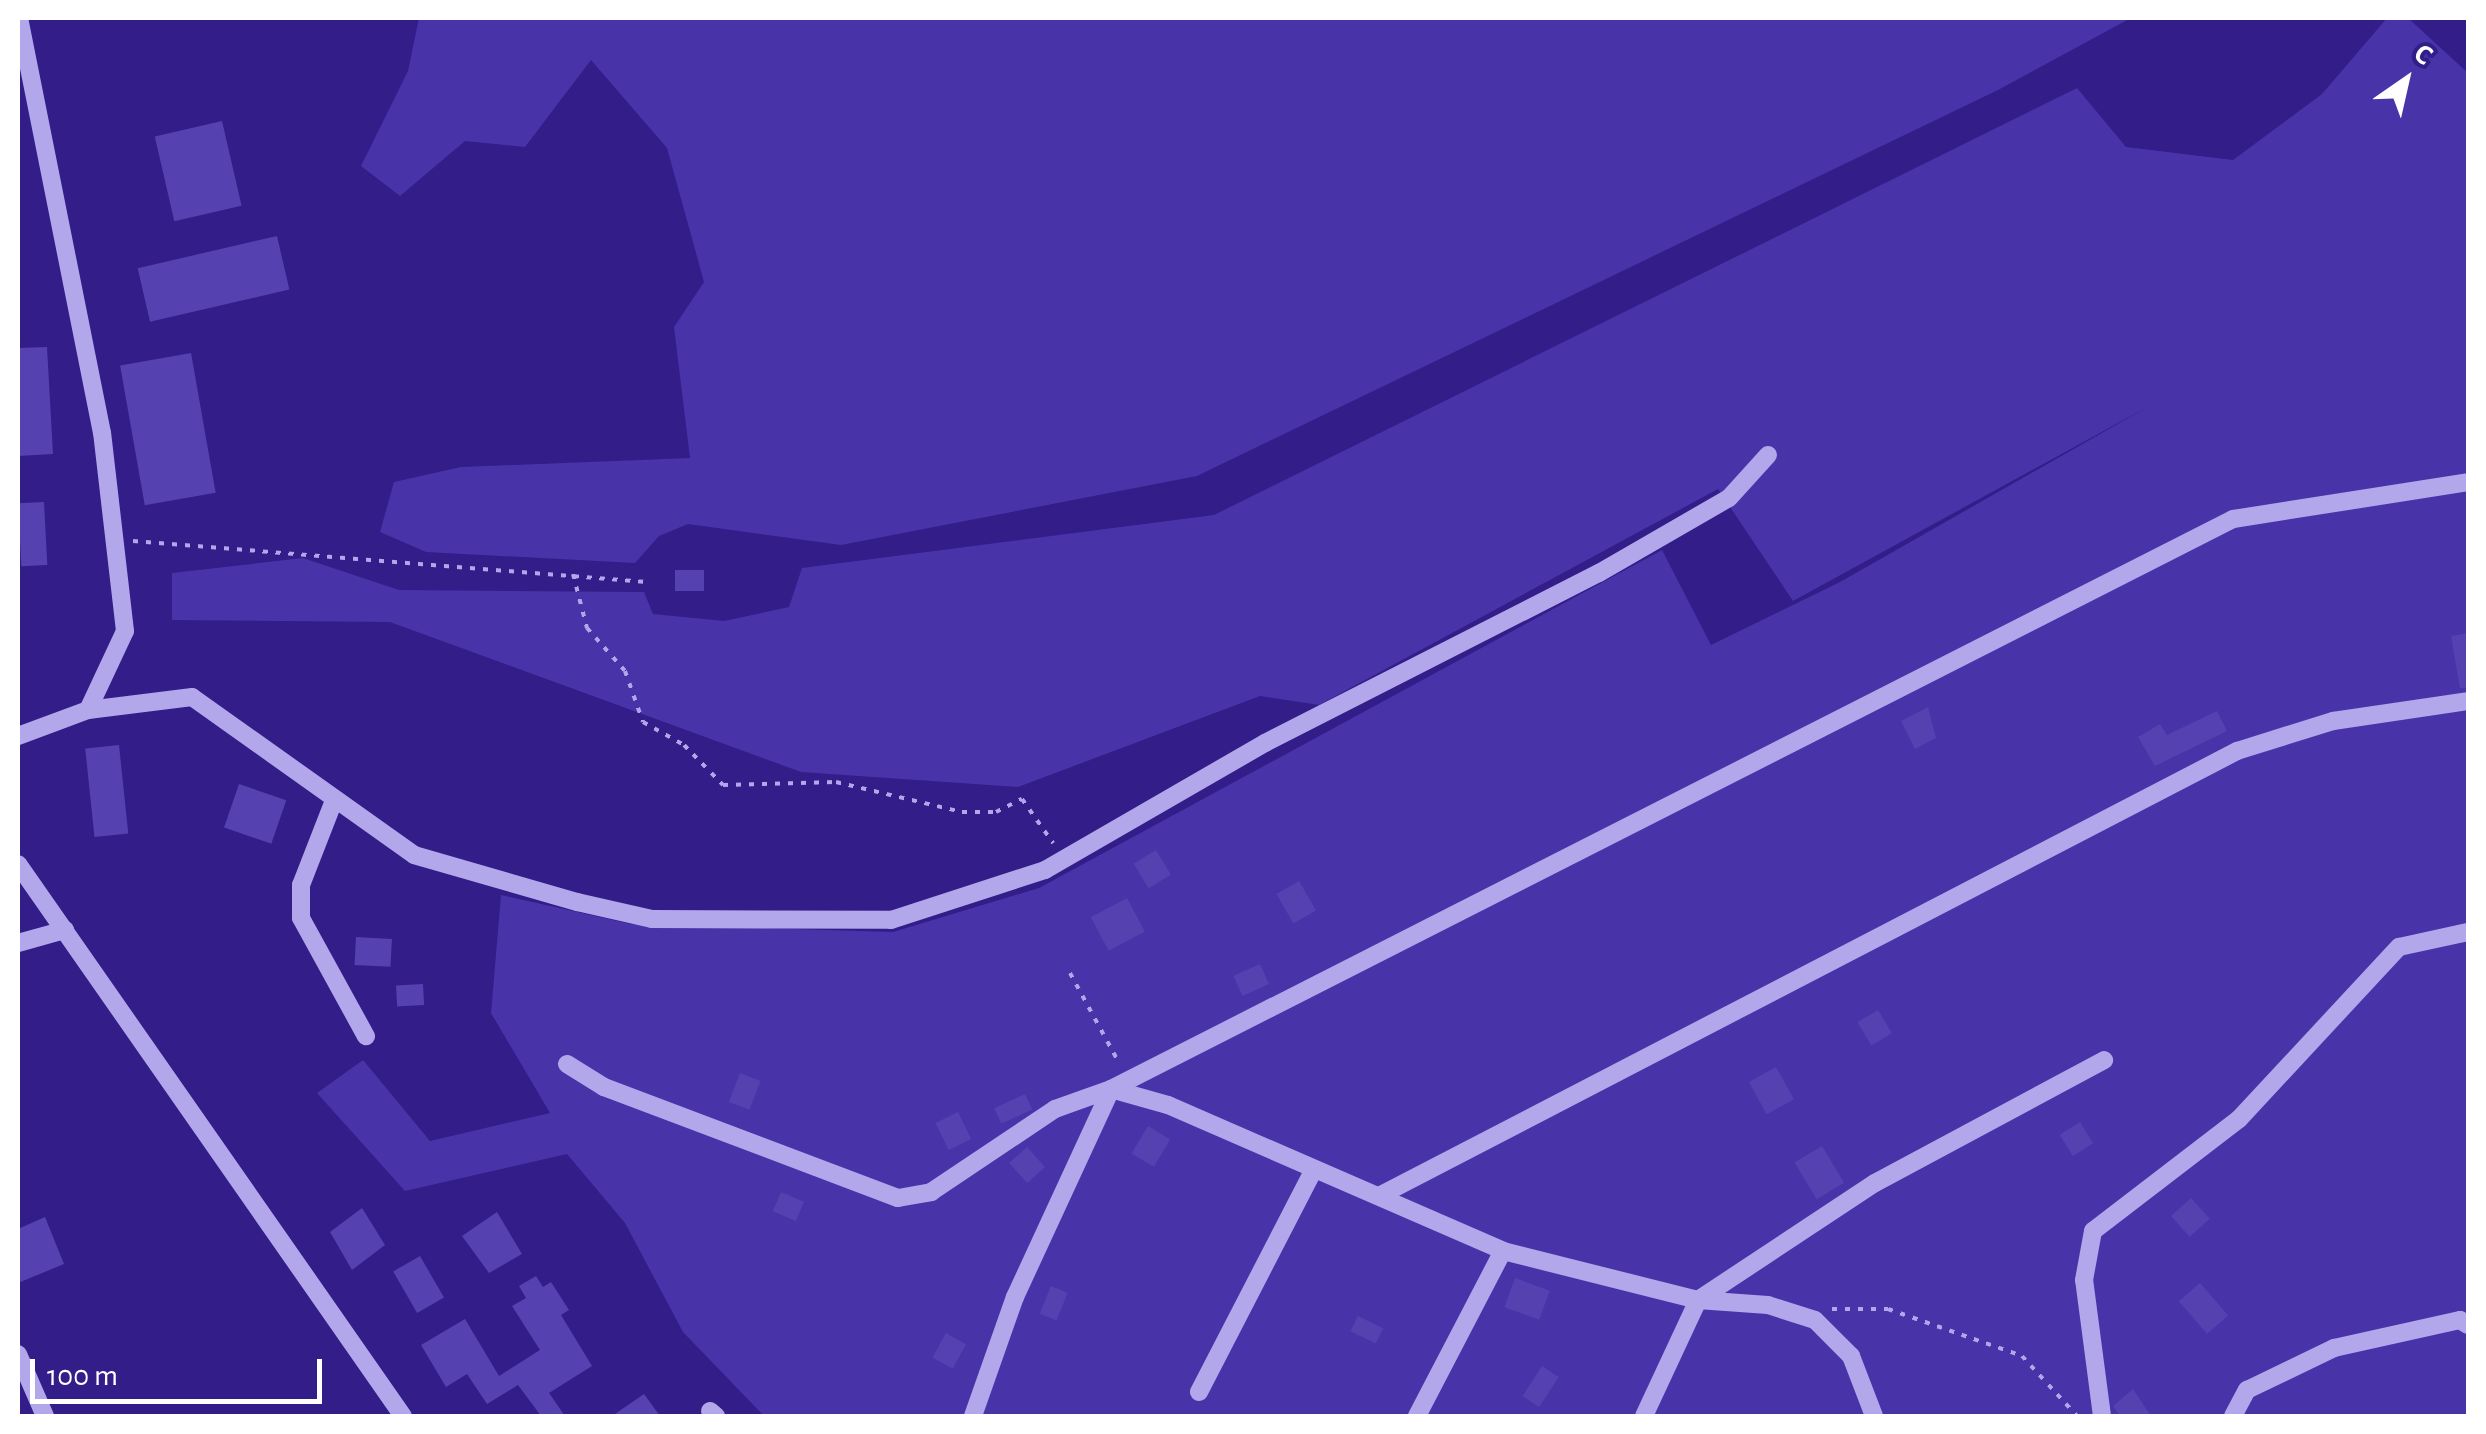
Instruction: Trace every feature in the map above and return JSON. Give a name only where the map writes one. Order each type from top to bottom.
[{"type":"street","points":[[19,18],[102,434],[125,631],[88,710]]},
{"type":"street","points":[[18,736],[88,710],[192,698],[333,803],[414,854],[652,919],[890,920],[1065,859],[1265,744],[1600,573],[1729,498],[1768,455]]},
{"type":"street","points":[[567,1064],[604,1088],[898,1198],[931,1192],[1055,1109],[1128,1080],[2233,520],[2468,482]]},
{"type":"street","points":[[1379,1196],[2237,752],[2332,722],[2468,701]]},
{"type":"street","points":[[333,803],[301,885],[301,918],[366,1036]]},
{"type":"street","points":[[18,864],[403,1416]]},
{"type":"street","points":[[18,943],[64,930]]},
{"type":"street","points":[[2102,1416],[2084,1280],[2093,1231],[2239,1118],[2399,948],[2468,932]]},
{"type":"street","points":[[1644,1416],[1698,1300],[1875,1183],[2104,1060]]},
{"type":"street","points":[[1110,1089],[1168,1105],[1312,1173],[1379,1196],[1503,1251],[1698,1300],[1768,1305],[1814,1320],[1851,1356],[1874,1416]]},
{"type":"street","points":[[973,1416],[1015,1297],[1110,1089]]},
{"type":"street","points":[[1199,1392],[1312,1173]]},
{"type":"street","points":[[1417,1416],[1503,1251]]},
{"type":"street","points":[[2233,1416],[2246,1390],[2334,1348],[2460,1320],[2468,1324]]},
{"type":"street","points":[[18,1354],[46,1416]]},
{"type":"path","points":[[114,539],[324,560],[573,574],[646,582]]},
{"type":"path","points":[[573,574],[587,628],[625,671],[643,722],[684,745],[723,785],[836,782],[962,812],[996,812],[1022,799],[1065,859]]},
{"type":"path","points":[[1070,974],[1128,1080]]},
{"type":"path","points":[[1829,1309],[1888,1309],[2022,1356],[2077,1416]]},
{"type":"shaded area","points":[[419,18],[2131,18],[1998,90],[1197,476],[841,545],[688,524],[659,536],[635,563],[426,552],[380,532],[394,482],[461,467],[690,458],[674,327],[704,282],[667,148],[591,60],[525,147],[465,141],[400,196],[361,166],[408,71]]},
{"type":"shaded area","points":[[2387,18],[2408,18],[2468,73],[2468,1416],[764,1416],[683,1332],[625,1223],[567,1154],[405,1191],[317,1093],[363,1060],[430,1141],[550,1113],[491,1013],[501,895],[631,924],[893,932],[1039,888],[1662,550],[1711,645],[1840,582],[2151,405],[1793,601],[1718,489],[1319,705],[1260,696],[1018,787],[801,772],[390,622],[172,620],[172,573],[303,558],[399,590],[644,592],[653,614],[724,621],[789,607],[802,568],[1214,515],[2077,88],[2126,147],[2233,160],[2322,94]]},
{"type":"building","points":[[222,121],[242,206],[174,221],[155,137]]},
{"type":"building","points":[[277,236],[289,290],[150,322],[138,268]]},
{"type":"building","points":[[47,347],[53,454],[18,456],[18,348]]},
{"type":"building","points":[[191,353],[216,493],[145,505],[120,366]]},
{"type":"building","points":[[44,502],[47,565],[21,566],[18,503]]},
{"type":"building","points":[[675,570],[704,570],[704,591],[675,591]]},
{"type":"building","points":[[2468,633],[2468,688],[2460,688],[2451,636]]},
{"type":"building","points":[[1928,707],[1936,738],[1915,749],[1901,721]]},
{"type":"building","points":[[2217,711],[2227,731],[2155,766],[2138,737],[2160,724],[2167,735]]},
{"type":"building","points":[[119,745],[128,834],[94,837],[85,749]]},
{"type":"building","points":[[239,784],[286,800],[271,844],[224,827]]},
{"type":"building","points":[[1156,850],[1171,875],[1149,888],[1134,863]]},
{"type":"building","points":[[1299,881],[1316,910],[1293,923],[1276,894]]},
{"type":"building","points":[[1127,898],[1145,932],[1109,951],[1091,917]]},
{"type":"building","points":[[356,937],[392,939],[390,967],[355,965]]},
{"type":"building","points":[[1260,964],[1269,984],[1242,996],[1234,976]]},
{"type":"building","points":[[423,984],[424,1005],[397,1006],[396,985]]},
{"type":"building","points":[[1878,1010],[1892,1033],[1871,1046],[1857,1022]]},
{"type":"building","points":[[1776,1067],[1794,1099],[1767,1114],[1749,1082]]},
{"type":"building","points":[[740,1073],[761,1081],[749,1110],[729,1102]]},
{"type":"building","points":[[1025,1094],[1032,1109],[1001,1124],[994,1108]]},
{"type":"building","points":[[958,1112],[971,1139],[949,1150],[936,1123]]},
{"type":"building","points":[[2080,1122],[2093,1143],[2073,1156],[2060,1135]]},
{"type":"building","points":[[1148,1126],[1170,1139],[1154,1167],[1132,1153]]},
{"type":"building","points":[[1822,1146],[1844,1183],[1817,1199],[1795,1162]]},
{"type":"building","points":[[1027,1147],[1045,1167],[1027,1183],[1009,1163]]},
{"type":"building","points":[[781,1192],[804,1202],[796,1221],[773,1211]]},
{"type":"building","points":[[2191,1198],[2210,1219],[2190,1237],[2171,1216]]},
{"type":"building","points":[[362,1208],[385,1245],[352,1270],[330,1232]]},
{"type":"building","points":[[497,1212],[522,1254],[489,1273],[462,1236]]},
{"type":"building","points":[[45,1217],[64,1264],[18,1283],[18,1229]]},
{"type":"building","points":[[420,1256],[444,1298],[417,1313],[393,1272]]},
{"type":"building","points":[[536,1276],[543,1287],[551,1282],[569,1310],[561,1315],[592,1366],[549,1393],[565,1416],[541,1416],[518,1385],[487,1404],[467,1374],[446,1387],[421,1345],[465,1319],[499,1376],[540,1350],[512,1306],[526,1298],[519,1286]]},
{"type":"building","points":[[1515,1278],[1550,1291],[1539,1320],[1504,1307]]},
{"type":"building","points":[[2200,1283],[2228,1315],[2207,1334],[2179,1301]]},
{"type":"building","points":[[1051,1286],[1068,1293],[1056,1321],[1040,1314]]},
{"type":"building","points":[[1358,1316],[1383,1328],[1376,1344],[1351,1331]]},
{"type":"building","points":[[946,1333],[966,1344],[953,1369],[932,1357]]},
{"type":"building","points":[[1542,1366],[1559,1377],[1539,1407],[1522,1396]]},
{"type":"building","points":[[2133,1389],[2151,1416],[2120,1416],[2113,1406]]},
{"type":"building","points":[[644,1394],[660,1416],[612,1416]]}]
